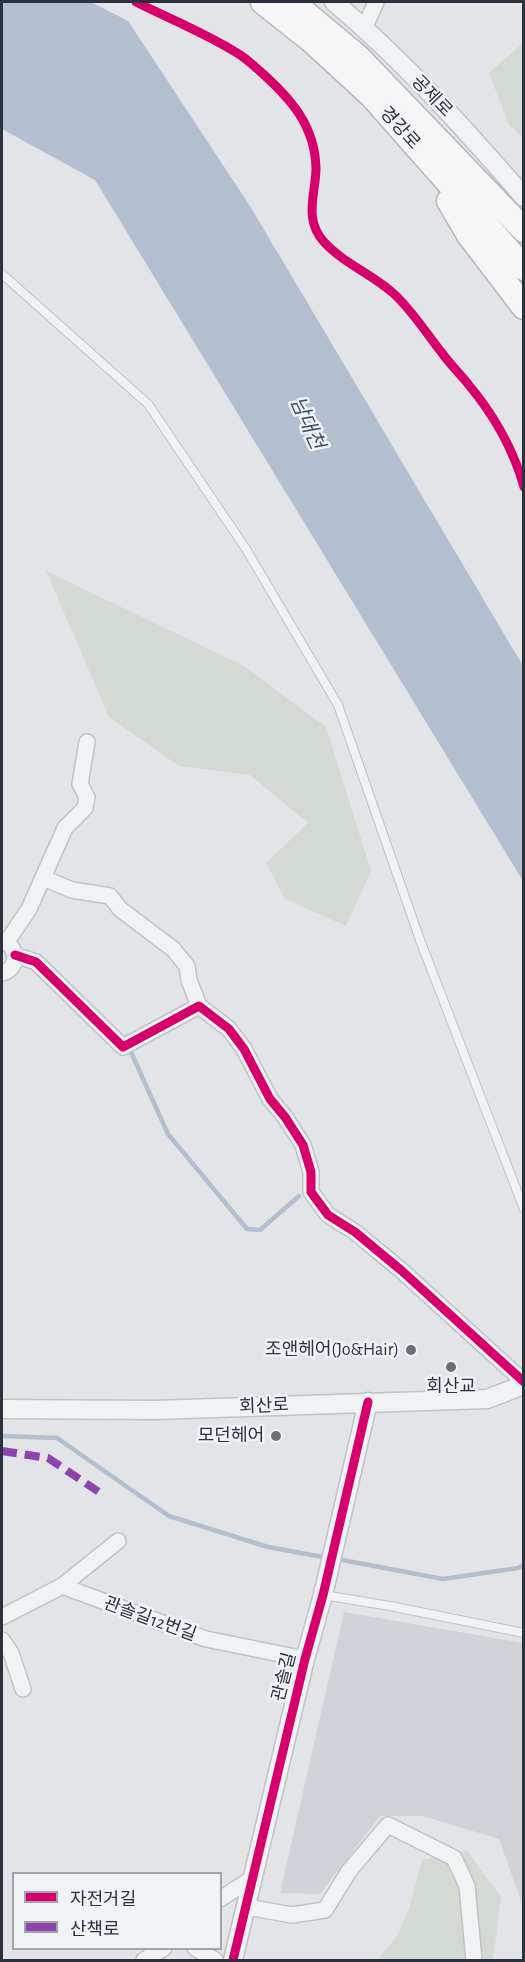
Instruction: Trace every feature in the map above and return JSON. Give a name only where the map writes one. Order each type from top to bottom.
[{"type":"highway","name":"경강로","points":[[292,2],[358,57],[524,230]]},
{"type":"highway","name":"경강로","points":[[262,3],[311,40],[372,96],[524,268]]},
{"type":"highway","points":[[416,145],[470,235],[524,307]]},
{"type":"street","name":"공제로","points":[[334,2],[364,27],[469,134],[524,197]]},
{"type":"street","points":[[364,27],[375,2]]},
{"type":"street","points":[[2,973],[13,966],[7,947],[29,909],[65,828],[85,808],[87,797],[80,784],[87,742]]},
{"type":"street","points":[[43,878],[72,890],[110,896],[120,909],[173,949],[187,966],[189,980],[199,1006],[228,1029],[244,1049],[270,1099],[285,1116],[303,1146],[311,1172],[311,1192],[328,1215],[355,1232],[402,1271],[524,1383]]},
{"type":"street","points":[[7,947],[36,962],[123,1047],[199,1006]]},
{"type":"street","name":"회산로","points":[[2,1409],[155,1410],[487,1399],[524,1383]]},
{"type":"street","name":"관솔길","points":[[233,1960],[305,1659],[330,1568],[368,1402]]},
{"type":"street","points":[[2,1617],[62,1586],[118,1541]]},
{"type":"street","name":"관솔길12번길","points":[[62,1586],[206,1640],[305,1659]]},
{"type":"street","points":[[2,1640],[11,1653],[23,1689]]},
{"type":"street","points":[[247,1907],[292,1915],[325,1910],[349,1871],[388,1825],[453,1858],[467,1886],[474,1960]]},
{"type":"street","points":[[222,1898],[253,1878]]},
{"type":"street","points":[[144,1960],[161,1950]]},
{"type":"street","points":[[198,1950],[215,1960]]},
{"type":"lane","points":[[2,274],[148,404],[246,549],[338,705],[420,940],[524,1209]]},
{"type":"lane","points":[[323,1595],[390,1606],[524,1634]]},
{"type":"shaded area","points":[[523,43],[523,137],[509,125],[489,73]]},
{"type":"shaded area","points":[[46,571],[244,666],[326,727],[371,871],[346,926],[285,899],[266,863],[308,823],[250,775],[179,766],[109,717]]},
{"type":"shaded area","points":[[344,1612],[523,1643],[523,1906],[499,1839],[423,1816],[380,1816],[320,1894],[280,1893]]},
{"type":"shaded area","points":[[467,1851],[501,1897],[493,1960],[378,1960],[398,1934],[410,1906],[422,1860]]},
{"type":"water","name":"남대천","points":[[2,2],[91,2],[128,21],[250,206],[523,666],[523,881],[95,180],[2,129]]},
{"type":"waterway","points":[[130,1050],[168,1134],[247,1229],[260,1230],[299,1196]]},
{"type":"waterway","points":[[2,1436],[57,1438],[169,1516],[268,1547],[328,1558]]},
{"type":"waterway","points":[[337,1559],[443,1579],[518,1568],[524,1565]]},
{"type":"marked path","points":[[2,1451],[48,1458],[99,1492]]},
{"type":"cycle path","points":[[136,2],[240,55],[273,83],[292,103],[306,126],[315,153],[312,215],[318,233],[324,242],[340,256],[393,293],[413,314],[494,420],[508,445],[524,487]]},
{"type":"cycle path","points":[[15,955],[36,962],[123,1047],[199,1006],[229,1029],[244,1049],[270,1099],[303,1145],[311,1172],[311,1192],[328,1215],[355,1232],[402,1271],[524,1382]]},
{"type":"cycle path","points":[[233,1960],[368,1402]]},
{"type":"place","name":"조앤헤어(Jo&Hair)","points":[[411,1350]]},
{"type":"place","name":"회산교","points":[[451,1367]]},
{"type":"place","name":"모던헤어","points":[[276,1436]]}]
